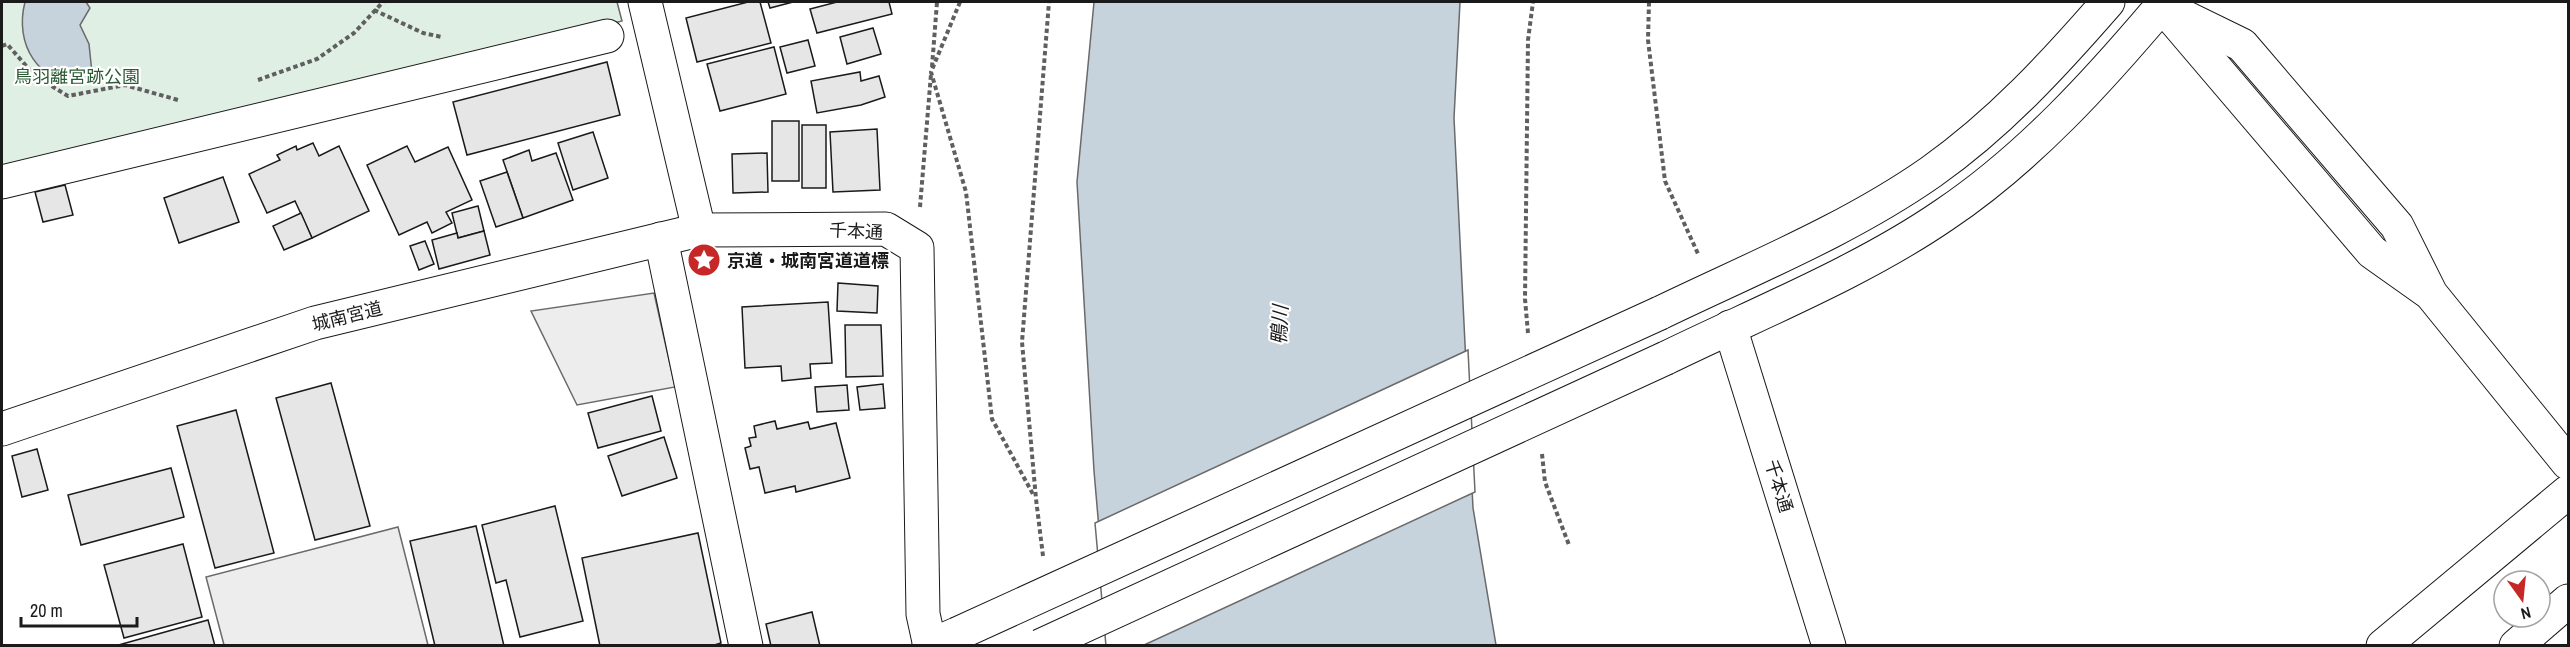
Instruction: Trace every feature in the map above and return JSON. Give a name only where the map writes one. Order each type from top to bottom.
[{"type":"main road","points":[[645,2],[699,230]]},
{"type":"main road","points":[[917,248],[923,614],[936,642],[1660,313],[1831,230],[1930,172],[1977,136],[2016,102],[2108,2]]},
{"type":"main road","points":[[1040,645],[1666,358],[1866,260],[1944,216],[1997,176],[2046,132],[2162,3],[2372,252],[2431,294],[2568,463]]},
{"type":"main road","points":[[2,182],[607,36]]},
{"type":"main road","name":"千本通","points":[[699,230],[886,229],[917,248]]},
{"type":"main road","name":"城南宮道","points":[[2,429],[315,323],[699,230]]},
{"type":"main road","points":[[661,240],[746,645]]},
{"type":"main road","name":"千本通","points":[[1730,327],[1828,645]]},
{"type":"main road","points":[[2383,645],[2568,492]]},
{"type":"main road","points":[[2516,645],[2568,602]]},
{"type":"path","points":[[253,82],[316,59],[354,33],[382,2]]},
{"type":"path","points":[[917,248],[937,2]]},
{"type":"path","points":[[960,2],[931,72],[966,192],[992,418],[1036,500]]},
{"type":"path","points":[[1045,567],[1036,500],[1022,342],[1049,2]]},
{"type":"path","points":[[1530,345],[1525,299],[1528,40],[1533,2]]},
{"type":"path","points":[[1648,2],[1648,40],[1665,181],[1701,259]]},
{"type":"path","points":[[374,10],[423,33],[449,38]]},
{"type":"path","points":[[2,46],[7,44],[35,76],[68,96],[125,85],[178,100],[189,98]]},
{"type":"path","points":[[1541,447],[1545,482],[1569,545]]},
{"type":"green space","name":"鳥羽離宮跡公園","points":[[2,2],[617,2],[622,21],[2,172]]},
{"type":"shaded area","points":[[654,293],[675,387],[577,405],[531,311]]},
{"type":"shaded area","points":[[398,527],[428,645],[224,645],[206,577]]},
{"type":"water","points":[[25,2],[86,2],[90,8],[80,25],[89,44],[92,73],[84,85],[54,78],[33,59],[23,33],[22,18]]},
{"type":"water","name":"鴨川","points":[[1094,2],[1460,2],[1454,118],[1473,508],[1496,645],[1109,645],[1094,471],[1077,182]]},
{"type":"pier","points":[[1468,350],[1475,492],[1142,646],[1106,646],[1095,523]]},
{"type":"building","points":[[748,2],[760,2],[771,43],[697,62],[686,18]]},
{"type":"building","points":[[768,2],[793,2],[770,8]]},
{"type":"building","points":[[837,2],[889,2],[892,14],[817,33],[810,9]]},
{"type":"building","points":[[873,28],[881,54],[847,64],[840,37]]},
{"type":"building","points":[[808,40],[815,66],[787,73],[780,47]]},
{"type":"building","points":[[774,47],[786,94],[720,111],[707,64]]},
{"type":"building","points":[[607,62],[620,115],[467,155],[453,102]]},
{"type":"building","points":[[860,72],[861,81],[879,76],[885,97],[861,105],[817,113],[811,81]]},
{"type":"building","points":[[772,121],[799,121],[799,181],[772,181]]},
{"type":"building","points":[[802,125],[826,125],[826,188],[802,188]]},
{"type":"building","points":[[877,129],[880,190],[833,192],[830,132]]},
{"type":"building","points":[[593,132],[608,178],[573,190],[558,143]]},
{"type":"building","points":[[313,143],[319,156],[339,146],[369,211],[312,238],[295,201],[267,213],[249,174],[280,160],[277,155],[296,146],[297,150]]},
{"type":"building","points":[[407,146],[415,162],[448,147],[472,200],[446,212],[452,223],[432,233],[427,222],[399,235],[367,165]]},
{"type":"building","points":[[529,150],[532,161],[556,153],[573,200],[523,218],[503,160]]},
{"type":"building","points":[[767,153],[768,192],[733,193],[732,154]]},
{"type":"building","points":[[507,172],[523,218],[496,227],[480,181]]},
{"type":"building","points":[[223,177],[239,222],[179,243],[164,198]]},
{"type":"building","points":[[65,185],[73,215],[43,222],[35,192]]},
{"type":"building","points":[[478,206],[484,231],[458,238],[452,213]]},
{"type":"building","points":[[301,213],[312,238],[284,250],[273,226]]},
{"type":"building","points":[[484,231],[490,255],[439,269],[432,240],[457,233],[458,238]]},
{"type":"building","points":[[425,241],[434,264],[419,270],[410,246]]},
{"type":"building","points":[[838,283],[878,286],[877,313],[837,311]]},
{"type":"building","points":[[828,302],[832,363],[810,364],[811,378],[782,381],[781,366],[745,368],[742,307]]},
{"type":"building","points":[[845,325],[881,325],[883,376],[846,377]]},
{"type":"building","points":[[331,383],[370,526],[315,540],[276,398]]},
{"type":"building","points":[[883,384],[885,408],[860,410],[857,387]]},
{"type":"building","points":[[847,385],[849,410],[817,412],[815,387]]},
{"type":"building","points":[[652,396],[661,431],[598,448],[588,413]]},
{"type":"building","points":[[236,410],[274,553],[215,568],[177,426]]},
{"type":"building","points":[[775,421],[777,429],[808,422],[810,429],[836,423],[850,478],[796,492],[795,486],[765,493],[759,467],[750,469],[745,448],[751,446],[749,438],[756,437],[754,426]]},
{"type":"building","points":[[664,437],[677,478],[622,496],[608,456]]},
{"type":"building","points":[[37,449],[48,490],[22,497],[12,456]]},
{"type":"building","points":[[171,468],[184,517],[81,545],[68,495]]},
{"type":"building","points":[[555,506],[583,621],[520,637],[506,580],[496,583],[482,525]]},
{"type":"building","points":[[476,526],[504,646],[435,646],[410,541]]},
{"type":"building","points":[[698,533],[721,643],[711,646],[600,646],[582,558]]},
{"type":"building","points":[[183,544],[202,617],[124,638],[104,565]]},
{"type":"building","points":[[812,612],[820,646],[771,646],[766,624]]},
{"type":"building","points":[[208,620],[215,646],[115,646]]},
{"type":"place","name":"京道・城南宮道道標","points":[[704,260]]}]
